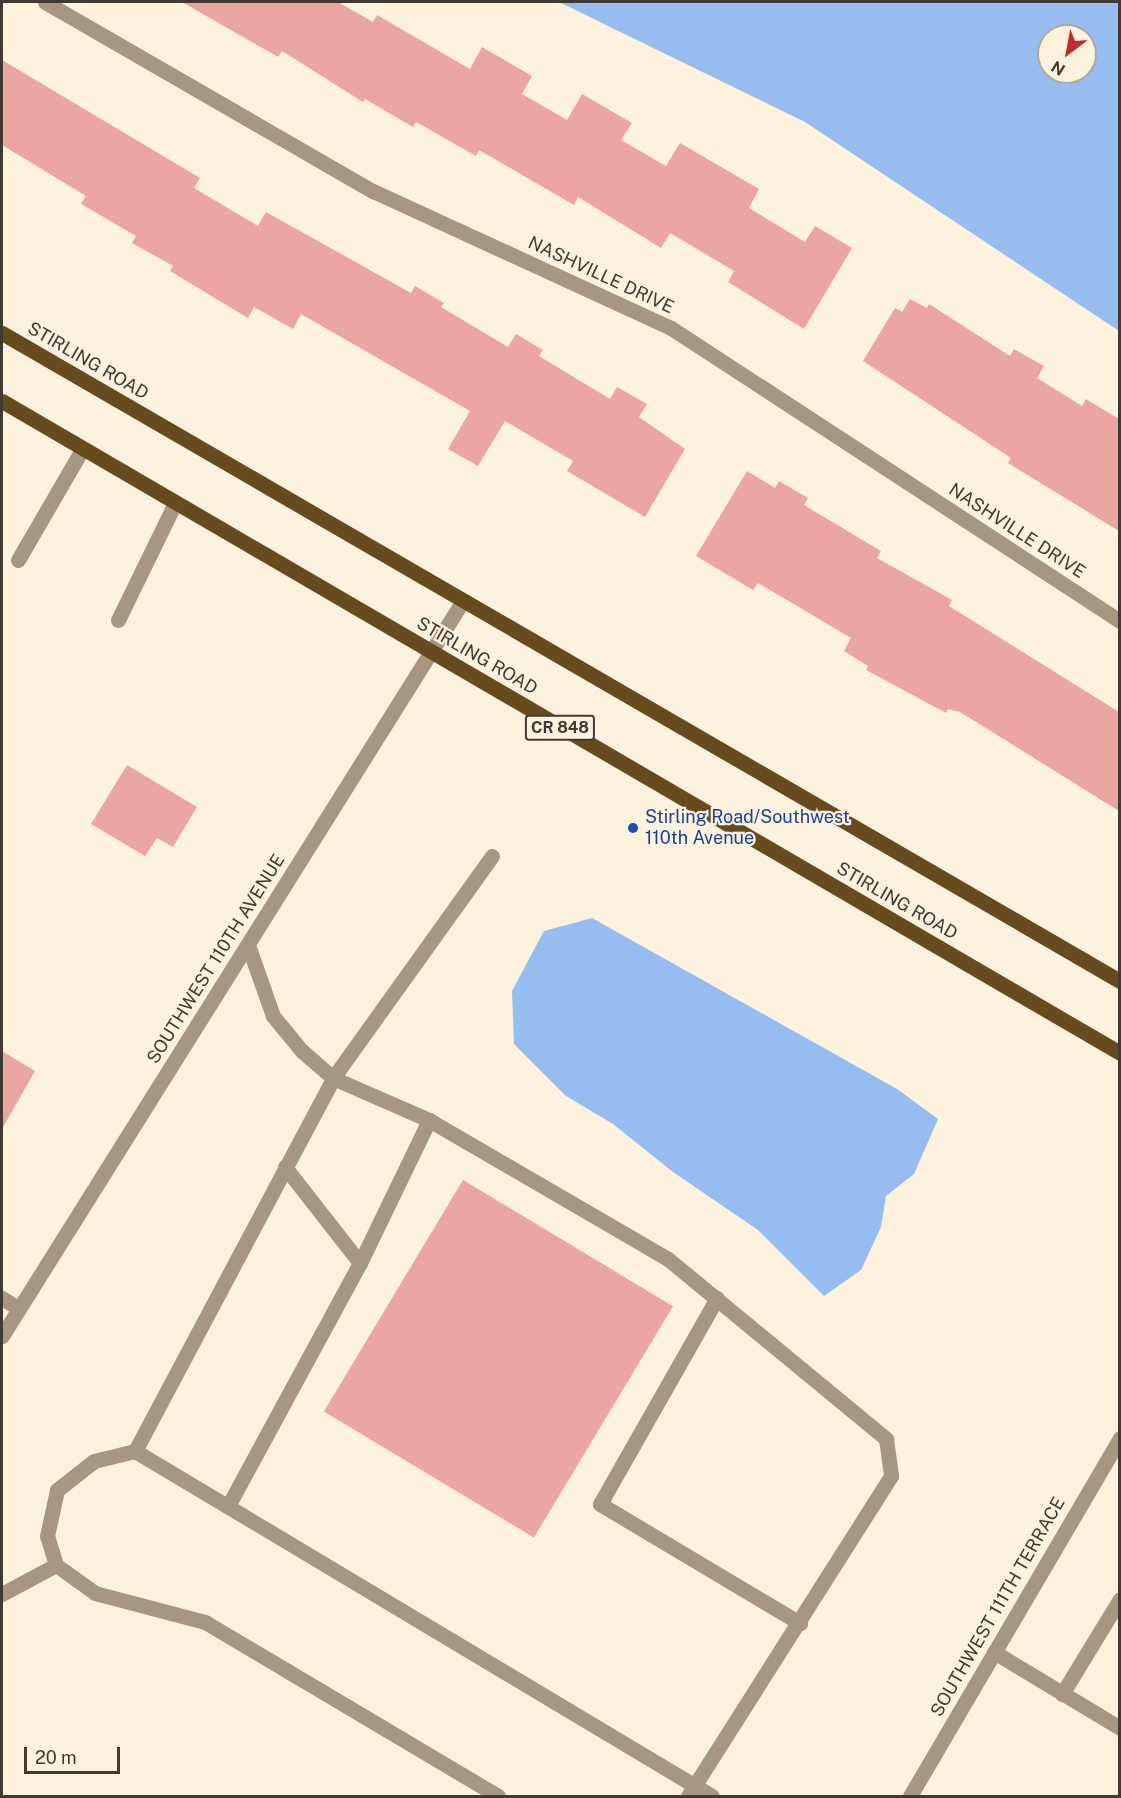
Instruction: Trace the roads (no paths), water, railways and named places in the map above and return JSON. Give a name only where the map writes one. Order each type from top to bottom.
[{"type":"main road","name":"STIRLING ROAD","points":[[2,333],[462,602],[1119,981]]},
{"type":"main road","name":"STIRLING ROAD","points":[[2,401],[1119,1053]]},
{"type":"street","name":"NASHVILLE DRIVE","points":[[45,2],[373,191],[671,328],[1119,621]]},
{"type":"street","points":[[18,560],[83,448]]},
{"type":"street","points":[[118,620],[175,503]]},
{"type":"street","name":"SOUTHWEST 110TH AVENUE","points":[[2,1336],[462,602]]},
{"type":"street","points":[[135,1451],[333,1078],[492,856]]},
{"type":"street","points":[[248,945],[273,1016],[302,1051],[333,1078],[429,1120],[668,1258],[886,1439],[891,1476],[691,1792]]},
{"type":"street","points":[[228,1506],[360,1263],[429,1120]]},
{"type":"street","points":[[285,1167],[360,1263]]},
{"type":"street","points":[[2,1298],[18,1308]]},
{"type":"street","points":[[717,1298],[600,1504],[800,1623]]},
{"type":"street","name":"SOUTHWEST 111TH TERRACE","points":[[910,1797],[1119,1437]]},
{"type":"street","points":[[498,1797],[206,1622],[95,1593],[56,1565],[47,1536],[57,1490],[94,1461],[135,1451],[691,1792],[712,1797]]},
{"type":"street","points":[[2,1594],[56,1565]]},
{"type":"street","points":[[1062,1694],[1119,1599]]},
{"type":"street","points":[[994,1652],[1119,1728]]},
{"type":"water","points":[[559,2],[1119,2],[1119,331],[805,122]]},
{"type":"water","points":[[592,918],[897,1089],[938,1119],[914,1174],[886,1196],[881,1227],[861,1270],[824,1296],[758,1230],[673,1172],[613,1124],[566,1096],[514,1044],[512,991],[544,931]]},
{"type":"place","name":"Stirling Road/Southwest 110th Avenue","points":[[633,828]]}]
